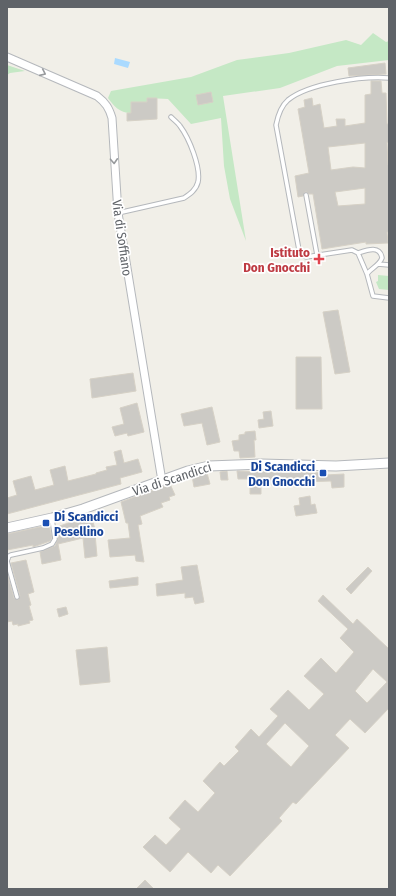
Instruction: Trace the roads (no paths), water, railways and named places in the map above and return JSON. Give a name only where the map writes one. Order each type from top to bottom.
[{"type":"street","name":"Via di Soffiano","points":[[7,57],[97,96],[107,105],[112,118],[118,213],[162,481]]},
{"type":"street","name":"Via di Scandicci","points":[[7,528],[52,518],[83,509],[200,467],[219,464],[323,466],[389,463]]},
{"type":"lane","points":[[367,274],[382,258],[380,251],[377,249],[358,253],[352,250],[306,257],[303,256],[298,247],[276,124],[281,110],[288,101],[293,97],[320,86],[358,79],[376,77],[389,78]]},
{"type":"lane","points":[[118,213],[184,198],[192,193],[198,183],[198,168],[186,137],[179,125],[171,117]]},
{"type":"lane","points":[[306,195],[317,255]]},
{"type":"lane","points":[[358,253],[367,274],[373,296],[389,298]]},
{"type":"lane","points":[[378,264],[389,265]]},
{"type":"lane","points":[[17,597],[7,561],[8,556],[43,548],[52,544],[55,538],[52,518]]},
{"type":"water","points":[[115,58],[130,62],[128,68],[114,64]]},
{"type":"place","name":"Istituto Don Gnocchi","points":[[319,259]]},
{"type":"place","name":"Di Scandicci Don Gnocchi","points":[[323,473]]},
{"type":"place","name":"Di Scandicci Pesellino","points":[[46,523]]}]
